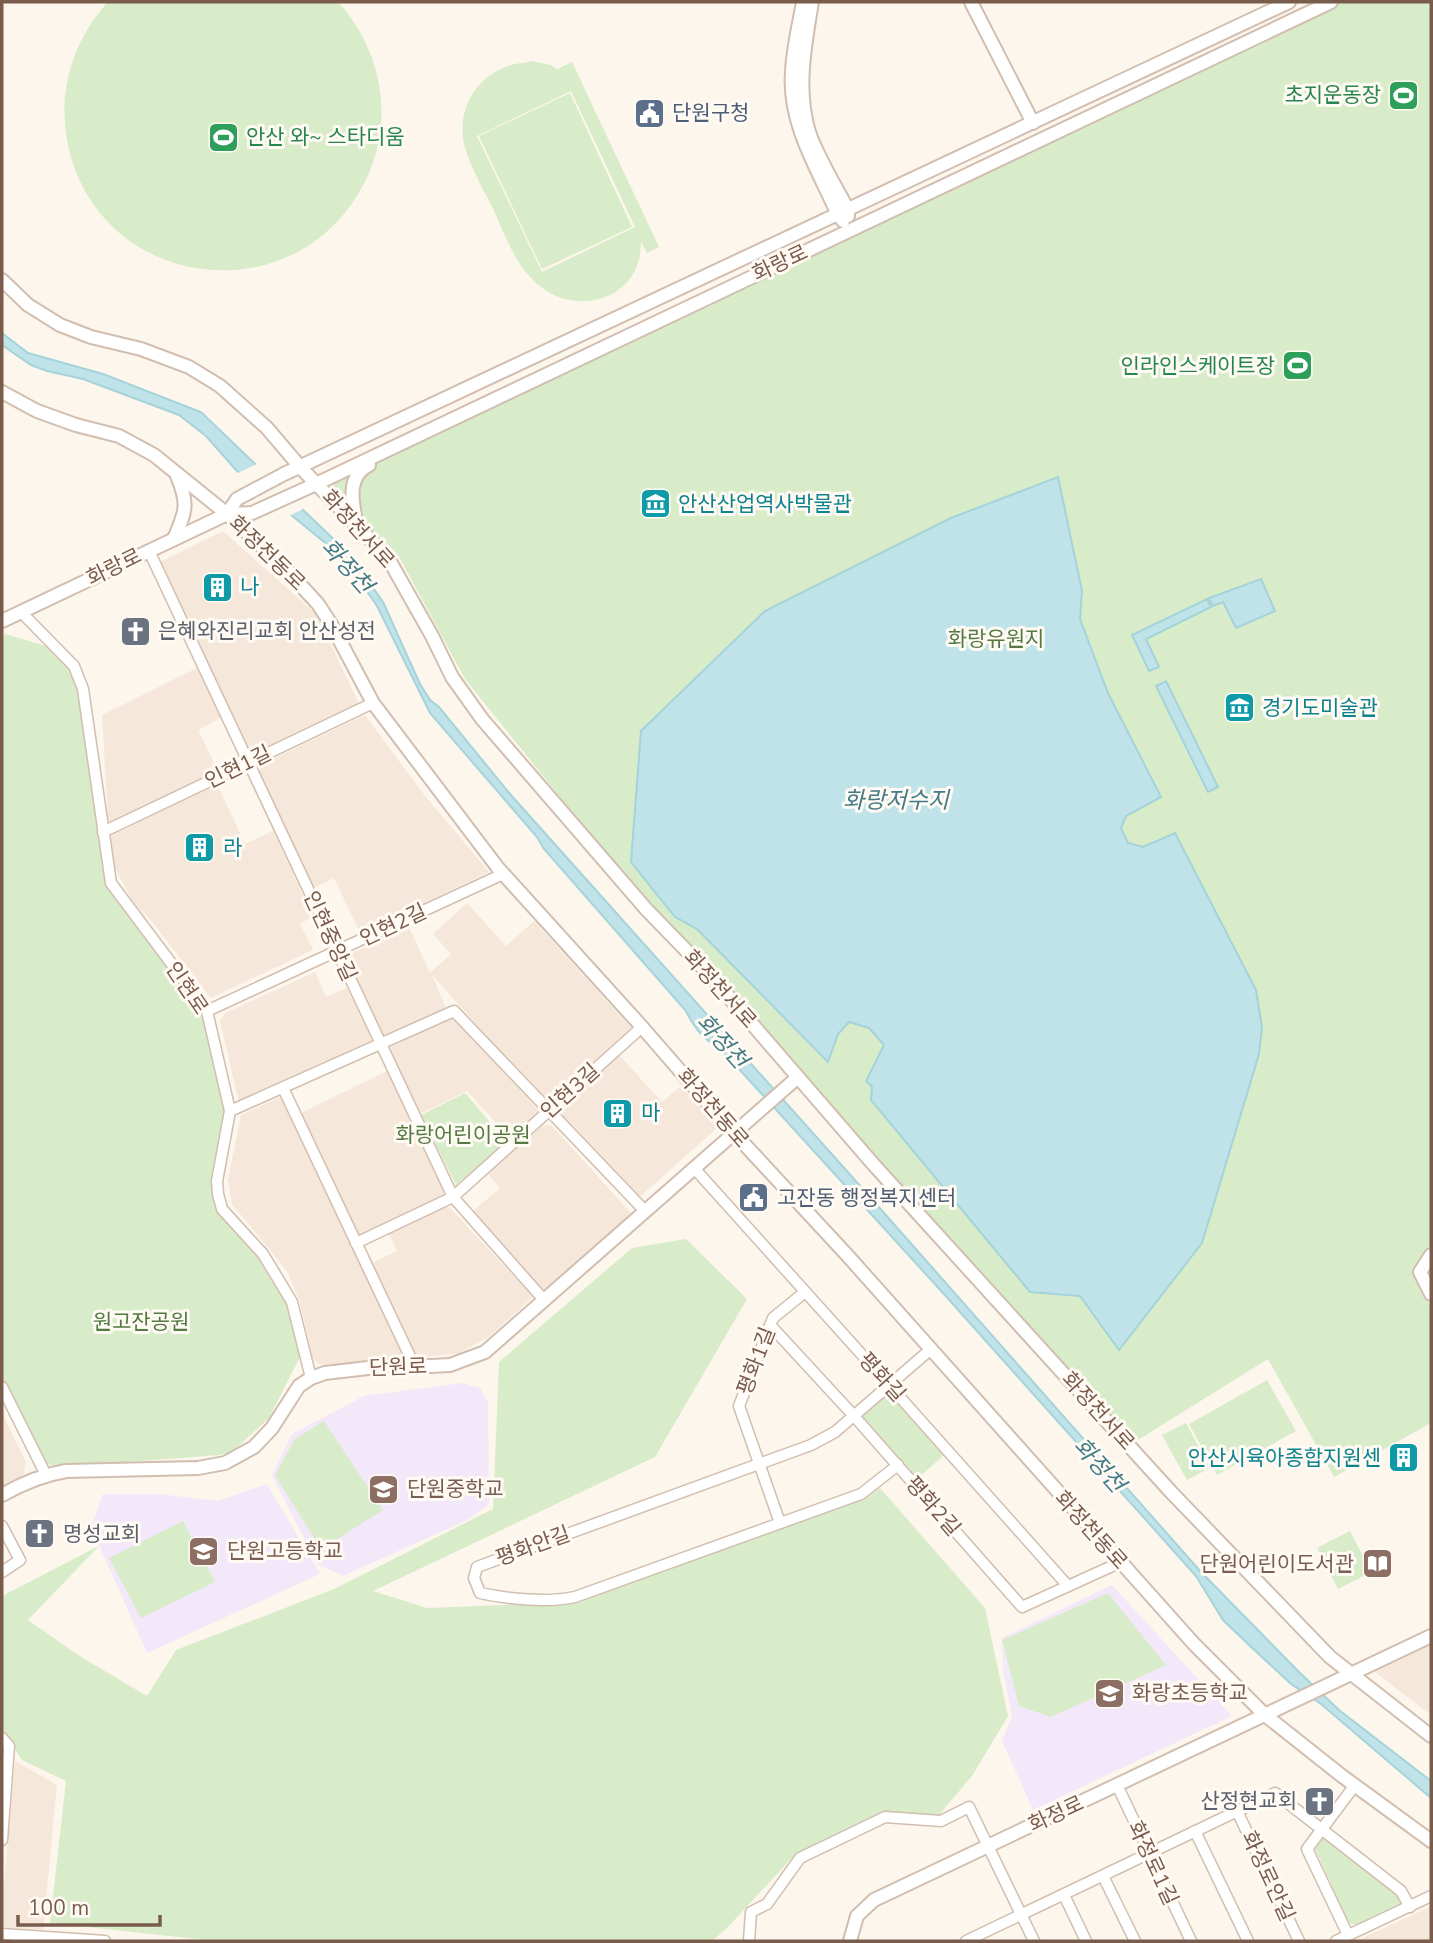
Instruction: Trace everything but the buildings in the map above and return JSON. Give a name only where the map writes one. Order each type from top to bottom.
[{"type":"street","points":[[803,2],[791,72],[793,105],[798,129],[843,212]]},
{"type":"street","points":[[812,2],[802,86],[804,111],[810,134],[850,230]]},
{"type":"street","points":[[971,2],[1033,122]]},
{"type":"street","name":"화랑로","points":[[227,513],[237,499],[285,474],[1289,2]]},
{"type":"street","name":"화랑로","points":[[2,621],[227,513],[252,513],[316,484],[1331,2]]},
{"type":"street","name":"화정천서로","points":[[2,280],[28,305],[60,325],[91,337],[157,354],[189,367],[220,386],[267,428],[316,484],[388,558],[452,677],[482,719],[646,909],[708,973],[794,1080],[1171,1492],[1330,1657],[1431,1736]]},
{"type":"street","name":"화정천동로","points":[[2,392],[37,411],[119,436],[154,455],[227,513],[284,567],[318,604],[373,703],[503,874],[1205,1657],[1265,1715],[1431,1841]]},
{"type":"street","points":[[357,527],[351,495],[355,477],[361,469],[379,460],[396,446]]},
{"type":"street","points":[[174,539],[184,517],[185,496],[176,472]]},
{"type":"street","name":"인현중앙길","points":[[149,551],[453,1197],[544,1300]]},
{"type":"street","name":"인현로","points":[[21,612],[74,666],[83,689],[111,883],[207,1011],[230,1111],[217,1181],[222,1209],[263,1254],[292,1302],[311,1378]]},
{"type":"street","name":"인현1길","points":[[103,832],[373,703]]},
{"type":"street","name":"인현2길","points":[[207,1011],[503,874]]},
{"type":"street","points":[[230,1111],[454,1011],[645,1211]]},
{"type":"street","name":"인현3길","points":[[356,1243],[453,1197],[642,1027]]},
{"type":"street","name":"단원로","points":[[311,1378],[325,1373],[380,1366],[450,1365],[485,1352],[794,1080]]},
{"type":"street","points":[[283,1088],[414,1365]]},
{"type":"street","name":"평화길","points":[[694,1168],[1068,1586]]},
{"type":"street","points":[[1431,1255],[1420,1272],[1431,1294]]},
{"type":"street","name":"평화1길","points":[[780,1523],[739,1406],[773,1318],[805,1292]]},
{"type":"street","name":"평화2길","points":[[770,1325],[898,1465],[1022,1607],[1121,1562]]},
{"type":"street","name":"평화안길","points":[[898,1465],[861,1494],[560,1600],[481,1593],[474,1577],[477,1566],[811,1445],[835,1432],[931,1349]]},
{"type":"street","points":[[2,1495],[22,1483],[46,1475],[86,1470],[198,1468],[225,1463],[254,1447],[272,1428],[299,1386],[311,1378]]},
{"type":"street","points":[[2,1387],[46,1475]]},
{"type":"street","points":[[2,1526],[20,1560],[2,1572]]},
{"type":"street","points":[[1351,1674],[1431,1636]]},
{"type":"street","name":"화정로","points":[[850,1941],[857,1916],[874,1900],[1351,1674]]},
{"type":"street","points":[[2,1738],[9,1746],[2,1840]]},
{"type":"street","name":"화정로1길","points":[[1117,1785],[1191,1941]]},
{"type":"street","points":[[1348,1935],[1307,1849],[1355,1785]]},
{"type":"street","name":"화정로안길","points":[[966,1941],[983,1938],[1021,1914],[1275,1793],[1401,1891],[1410,1907]]},
{"type":"street","points":[[748,1941],[751,1912],[767,1904],[800,1858],[885,1817],[941,1821],[970,1807],[1034,1941]]},
{"type":"street","name":"화정로안길","points":[[1237,1811],[1299,1941]]},
{"type":"street","points":[[1195,1831],[1248,1941]]},
{"type":"street","points":[[1103,1876],[1135,1941]]},
{"type":"street","points":[[1063,1895],[1086,1941]]},
{"type":"street","points":[[1336,1941],[1431,1896]]},
{"type":"street","points":[[2,1934],[105,1941]]},
{"type":"shaded area","points":[[223,531],[317,615],[359,704],[251,756],[158,563]]},
{"type":"shaded area","points":[[197,668],[221,718],[198,730],[218,771],[113,823],[108,820],[102,715]]},
{"type":"shaded area","points":[[365,715],[425,796],[489,872],[360,933],[334,878],[314,888],[259,772],[262,764]]},
{"type":"shaded area","points":[[217,784],[245,844],[273,831],[313,917],[300,923],[313,950],[211,998],[132,900],[114,866],[111,836]]},
{"type":"shaded area","points":[[467,903],[506,946],[534,921],[633,1030],[549,1106],[432,975],[446,1008],[382,1038],[344,957],[409,927],[430,973],[451,954],[433,934]]},
{"type":"shaded area","points":[[315,972],[326,997],[347,988],[372,1041],[239,1103],[220,1021],[225,1013]]},
{"type":"shaded area","points":[[453,1016],[540,1112],[510,1138],[467,1091],[420,1114],[389,1048]]},
{"type":"shaded area","points":[[619,1055],[662,1102],[681,1086],[718,1127],[635,1201],[559,1117],[562,1107]]},
{"type":"shaded area","points":[[387,1071],[447,1196],[359,1239],[299,1114]]},
{"type":"shaded area","points":[[283,1096],[408,1358],[323,1365],[317,1363],[312,1357],[300,1302],[287,1271],[232,1204],[228,1180],[241,1115]]},
{"type":"shaded area","points":[[546,1125],[552,1126],[632,1214],[544,1293],[472,1212],[500,1188],[488,1174]]},
{"type":"shaded area","points":[[445,1206],[452,1210],[533,1297],[490,1336],[459,1353],[416,1358],[370,1264],[397,1251],[389,1234]]},
{"type":"shaded area","name":"단원중학교","points":[[463,1383],[480,1388],[488,1402],[489,1504],[465,1521],[343,1576],[317,1564],[272,1475],[292,1434],[364,1396]]},
{"type":"shaded area","points":[[2,1413],[26,1462],[23,1477],[2,1487]]},
{"type":"shaded area","name":"단원고등학교","points":[[267,1484],[320,1574],[147,1653],[91,1527],[103,1494],[159,1494],[218,1501]]},
{"type":"shaded area","name":"화랑초등학교","points":[[1112,1585],[1232,1716],[1033,1810],[1002,1741],[1012,1716],[1003,1670],[1002,1638]]},
{"type":"shaded area","points":[[1431,1645],[1431,1715],[1375,1672]]},
{"type":"shaded area","points":[[15,1761],[57,1785],[43,1930],[2,1927]]},
{"type":"shaded area","points":[[1430,1907],[1431,1941],[1356,1941]]},
{"type":"green space","name":"안산 와~ 스타디움","points":[[108,2],[338,2],[351,17],[370,52],[380,89],[381,129],[367,178],[332,227],[308,246],[276,262],[253,268],[217,270],[169,261],[128,240],[97,209],[76,172],[65,129],[67,85],[81,42]]},
{"type":"green space","name":"화랑유원지","points":[[1331,2],[1431,2],[1431,1245],[1414,1270],[1431,1308],[1431,1423],[1334,1477],[1268,1359],[1133,1443],[612,862],[465,679],[398,555],[314,477]]},
{"type":"green space","points":[[532,61],[551,65],[559,70],[572,62],[659,247],[647,253],[641,242],[639,260],[631,277],[621,288],[596,300],[568,300],[554,295],[541,287],[525,271],[508,242],[465,148],[463,121],[471,97],[478,87],[498,70]],"holes":[[[571,91],[635,227],[542,272],[477,136]]]},
{"type":"green space","points":[[570,93],[632,227],[542,269],[479,136]]},
{"type":"green space","name":"원고잔공원","points":[[5,634],[53,648],[85,680],[113,879],[203,1001],[232,1109],[218,1177],[224,1208],[270,1255],[284,1285],[302,1353],[269,1418],[233,1451],[220,1455],[60,1467],[38,1462],[2,1386],[2,636]]},
{"type":"green space","name":"화랑어린이공원","points":[[465,1093],[508,1143],[456,1185],[421,1115]]},
{"type":"green space","points":[[686,1239],[747,1299],[655,1457],[373,1591],[427,1608],[581,1602],[727,1545],[864,1499],[880,1488],[985,1608],[1008,1716],[972,1776],[939,1815],[886,1814],[790,1860],[712,1941],[215,1941],[50,1923],[66,1781],[22,1760],[2,1730],[2,1596],[99,1546],[28,1620],[81,1657],[147,1696],[176,1650],[334,1589],[493,1509],[499,1362],[632,1248]]},
{"type":"green space","points":[[1267,1380],[1296,1431],[1217,1475],[1189,1424]]},
{"type":"green space","points":[[888,1392],[944,1455],[916,1480],[860,1418]]},
{"type":"green space","points":[[324,1421],[383,1510],[321,1549],[275,1475],[295,1439]]},
{"type":"green space","points":[[1186,1423],[1210,1468],[1187,1480],[1162,1435]]},
{"type":"green space","points":[[183,1521],[215,1582],[141,1618],[109,1558]]},
{"type":"green space","points":[[1350,1531],[1371,1572],[1338,1589],[1317,1548]]},
{"type":"green space","points":[[1108,1593],[1166,1665],[1051,1717],[1019,1706],[1002,1640]]},
{"type":"green space","points":[[1327,1838],[1395,1889],[1403,1901],[1400,1905],[1357,1925],[1349,1923],[1315,1849],[1322,1839]]},
{"type":"water","name":"화정천","points":[[2,333],[28,353],[103,374],[201,412],[349,554],[383,602],[430,700],[439,707],[510,794],[1201,1572],[1339,1710],[1431,1781],[1431,1798],[1321,1704],[1291,1684],[1223,1620],[1196,1576],[718,1046],[699,1032],[686,1011],[544,849],[537,837],[430,713],[377,606],[334,550],[236,470],[206,436],[179,415],[83,379],[31,365],[2,345]]},
{"type":"water","name":"화랑저수지","points":[[1058,477],[1082,591],[1080,619],[1108,693],[1161,797],[1126,816],[1121,828],[1128,843],[1143,847],[1175,833],[1256,990],[1262,1027],[1259,1054],[1202,1243],[1119,1350],[1080,1296],[1030,1292],[871,1100],[872,1087],[866,1081],[884,1045],[869,1028],[849,1022],[838,1034],[828,1062],[697,929],[675,917],[631,862],[641,731],[765,611],[951,518]]},
{"type":"water","points":[[1261,579],[1275,611],[1236,628],[1223,602],[1213,606],[1209,598]]},
{"type":"water","points":[[1207,599],[1211,607],[1146,639],[1159,667],[1149,671],[1132,635]]},
{"type":"water","points":[[1166,681],[1218,787],[1208,792],[1156,686]]},
{"type":"pier","points":[[259,463],[305,508],[287,517],[236,474]]},
{"type":"place","name":"초지운동장","points":[[1404,95]]},
{"type":"place","name":"단원구청","points":[[649,113]]},
{"type":"place","name":"안산 와~ 스타디움","points":[[223,137]]},
{"type":"place","name":"인라인스케이트장","points":[[1298,366]]},
{"type":"place","name":"안산산업역사박물관","points":[[655,504]]},
{"type":"place","name":"나","points":[[217,587]]},
{"type":"place","name":"은혜와진리교회 안산성전","points":[[135,631]]},
{"type":"place","name":"경기도미술관","points":[[1239,708]]},
{"type":"place","name":"라","points":[[200,848]]},
{"type":"place","name":"마","points":[[618,1113]]},
{"type":"place","name":"고잔동 행정복지센터","points":[[754,1198]]},
{"type":"place","name":"안산시육아종합지원센","points":[[1404,1458]]},
{"type":"place","name":"단원중학교","points":[[384,1489]]},
{"type":"place","name":"명성교회","points":[[40,1534]]},
{"type":"place","name":"단원고등학교","points":[[204,1551]]},
{"type":"place","name":"단원어린이도서관","points":[[1377,1564]]},
{"type":"place","name":"화랑초등학교","points":[[1109,1693]]},
{"type":"place","name":"산정현교회","points":[[1320,1801]]}]
